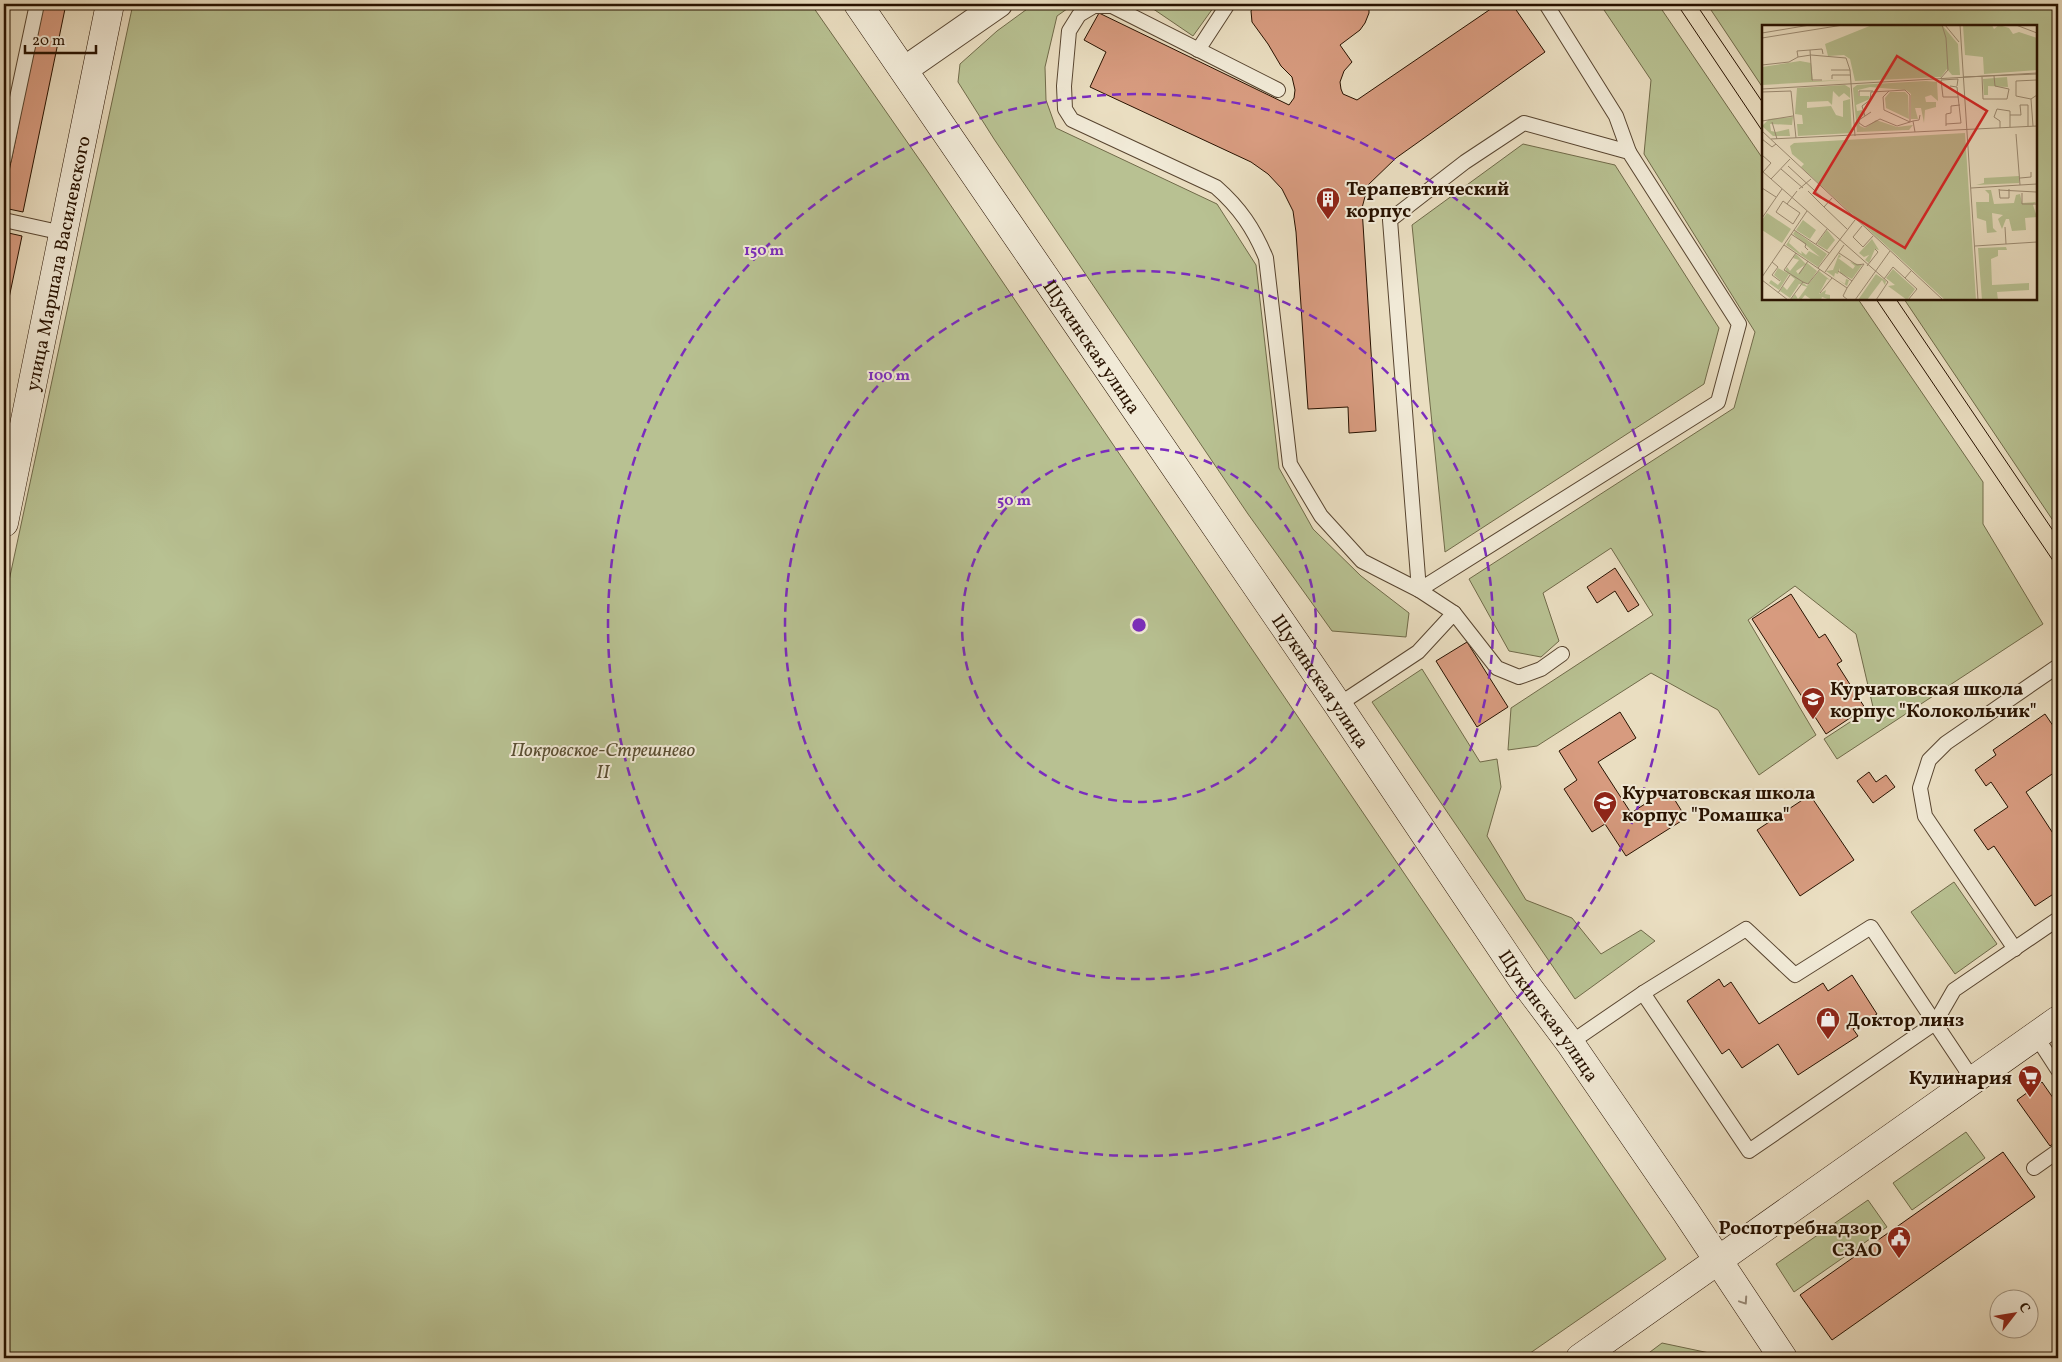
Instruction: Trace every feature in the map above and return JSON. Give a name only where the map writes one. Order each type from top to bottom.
[{"type":"main road","name":"улица Маршала Василевского","points":[[4,522],[110,4]]},
{"type":"main road","name":"Щукинская улица","points":[[858,4],[1338,705],[1522,979],[1570,1043],[1783,1358]]},
{"type":"main road","points":[[1580,1358],[2058,1020]]},
{"type":"street","points":[[904,70],[999,4]]},
{"type":"lane","points":[[4,159],[37,4]]},
{"type":"lane","points":[[1198,50],[1228,4]]},
{"type":"lane","points":[[1419,590],[1718,402],[1739,324],[1629,152],[1616,116],[1546,4]]},
{"type":"lane","points":[[1278,90],[1112,6],[1094,6],[1079,15],[1069,31],[1064,86],[1065,109],[1072,120],[1216,187],[1233,203],[1256,235],[1266,258],[1290,464],[1322,516],[1362,561],[1419,590],[1454,613],[1497,668],[1519,677],[1540,669],[1562,654]]},
{"type":"lane","points":[[1419,590],[1390,220],[1465,162],[1524,123],[1629,152]]},
{"type":"lane","points":[[4,220],[63,233]]},
{"type":"lane","points":[[1338,705],[1418,652],[1454,613]]},
{"type":"lane","points":[[2014,949],[1925,816],[1920,788],[1929,760],[1946,743],[2058,666]]},
{"type":"lane","points":[[1643,993],[1749,1151],[1935,1023],[1954,990],[2058,919]]},
{"type":"lane","points":[[1570,1043],[1643,993],[1746,929],[1795,975],[1871,927],[1973,1080]]},
{"type":"lane","points":[[2036,1036],[2058,1070]]},
{"type":"lane","points":[[2034,1168],[2058,1151]]},
{"type":"green space","name":"Покровское-Стрешнево II","points":[[133,4],[811,4],[926,169],[1666,1259],[1523,1358],[4,1358],[4,604]]},
{"type":"green space","points":[[1034,4],[1074,4],[1057,16],[1045,67],[1046,100],[1056,128],[1217,204],[1256,265],[1279,468],[1313,529],[1361,576],[1409,613],[1406,637],[1332,631],[1248,514],[994,139],[958,82],[960,64],[997,31]]},
{"type":"green space","points":[[1146,4],[1216,4],[1193,36]]},
{"type":"green space","points":[[1600,4],[1658,4],[1762,158],[1762,300],[1859,300],[1983,482],[1983,524],[2043,624],[1837,759],[1824,739],[1873,707],[1856,634],[1795,586],[1748,620],[1816,735],[1759,775],[1718,710],[1651,673],[1537,746],[1508,750],[1511,708],[1653,615],[1611,548],[1543,593],[1559,641],[1541,657],[1509,651],[1469,579],[1734,408],[1755,332],[1644,154],[1651,80]]},
{"type":"green space","points":[[1707,4],[2058,4],[2058,528],[1905,300],[2037,300],[2037,25],[1762,25],[1762,86]]},
{"type":"green space","points":[[1523,144],[1615,165],[1719,328],[1704,384],[1445,552],[1412,225]]},
{"type":"green space","points":[[1422,669],[1480,762],[1497,759],[1501,787],[1487,836],[1526,900],[1572,918],[1601,954],[1641,930],[1655,941],[1575,999],[1372,702]]},
{"type":"green space","points":[[1954,882],[1997,944],[1955,974],[1911,912]]},
{"type":"green space","points":[[1966,1132],[1985,1158],[1912,1210],[1893,1183]]},
{"type":"green space","points":[[1868,1200],[1887,1227],[1794,1292],[1776,1264]]},
{"type":"green space","points":[[1662,1343],[1733,1358],[1642,1358]]},
{"type":"building","points":[[43,4],[66,4],[23,212],[4,208],[4,196]]},
{"type":"building","name":"Терапевтический корпус","points":[[1255,4],[1369,4],[1369,13],[1365,23],[1360,30],[1340,45],[1352,62],[1344,71],[1340,82],[1341,89],[1343,94],[1357,100],[1498,4],[1512,4],[1545,52],[1396,158],[1368,185],[1362,208],[1376,431],[1349,433],[1348,407],[1308,409],[1296,232],[1293,211],[1282,189],[1268,174],[1251,162],[1090,87],[1106,52],[1084,40],[1099,13],[1289,105],[1294,98],[1295,90],[1292,77],[1281,66],[1252,22],[1251,11]]},
{"type":"building","points":[[4,232],[22,236],[4,322]]},
{"type":"building","points":[[1615,568],[1639,605],[1628,612],[1615,591],[1597,603],[1587,587]]},
{"type":"building","points":[[1791,594],[1819,638],[1825,634],[1842,661],[1837,664],[1865,708],[1826,734],[1752,619]]},
{"type":"building","points":[[1467,642],[1508,707],[1477,727],[1436,661]]},
{"type":"building","points":[[1620,712],[1636,738],[1598,762],[1631,813],[1668,789],[1686,818],[1626,856],[1605,824],[1592,832],[1564,789],[1577,780],[1559,751]]},
{"type":"building","points":[[2045,714],[2058,733],[2058,770],[2026,792],[2058,841],[2058,891],[2035,906],[1994,846],[1988,850],[1974,830],[2008,807],[1991,782],[1986,786],[1975,770],[1996,755],[1993,750]]},
{"type":"building","points":[[1869,772],[1876,782],[1886,775],[1895,787],[1873,803],[1857,781]]},
{"type":"building","points":[[1810,795],[1854,860],[1800,896],[1757,830]]},
{"type":"building","points":[[1852,975],[1877,1014],[1853,1029],[1858,1036],[1798,1075],[1778,1044],[1742,1068],[1729,1049],[1722,1054],[1687,1001],[1719,979],[1724,987],[1731,982],[1759,1024],[1823,983],[1828,991]]},
{"type":"building","points":[[2042,1082],[2058,1105],[2058,1140],[2050,1146],[2017,1100]]},
{"type":"building","name":"Роспотребнадзор СЗАО","points":[[2003,1152],[2035,1197],[1832,1340],[1800,1295]]},
{"type":"tram line","points":[[1677,4],[1762,131]]},
{"type":"tram line","points":[[1696,4],[1762,102]]},
{"type":"tram line","points":[[1877,300],[2058,568]]},
{"type":"tram line","points":[[1897,300],[2058,538]]},
{"type":"place","name":"Терапевтический корпус","points":[[1328,220]]},
{"type":"place","name":"Курчатовская школа корпус \"Колокольчик\"","points":[[1813,720]]},
{"type":"place","name":"Курчатовская школа корпус \"Ромашка\"","points":[[1605,824]]},
{"type":"place","name":"Доктор линз","points":[[1828,1040]]},
{"type":"place","name":"Кулинария","points":[[2030,1098]]},
{"type":"place","name":"Роспотребнадзор СЗАО","points":[[1899,1259]]}]
